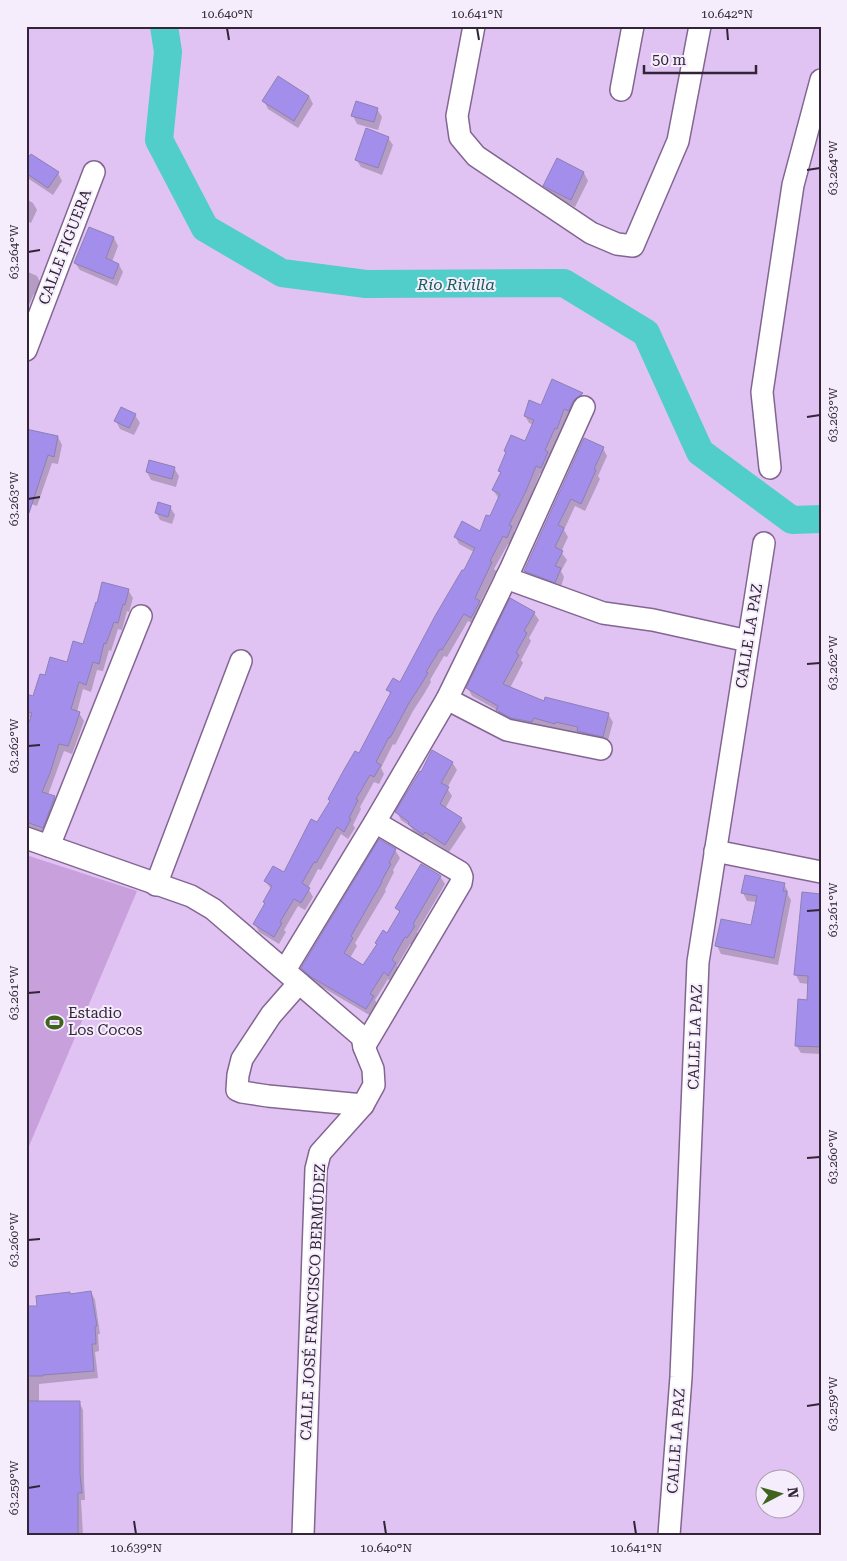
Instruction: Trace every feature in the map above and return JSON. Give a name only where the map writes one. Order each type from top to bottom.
[{"type":"street","points":[[474,26],[457,116],[460,137],[476,156],[592,232],[618,244],[634,246],[678,141],[700,26]]},
{"type":"street","points":[[620,90],[633,26]]},
{"type":"street","points":[[770,468],[762,392],[793,185],[821,80]]},
{"type":"street","name":"CALLE FIGUERA","points":[[26,350],[94,172]]},
{"type":"street","points":[[363,1104],[242,1092],[237,1090],[242,1059],[271,1014],[375,822],[447,699],[506,578],[584,407]]},
{"type":"street","name":"CALLE LA PAZ","points":[[670,1535],[681,1377],[698,962],[764,543]]},
{"type":"street","points":[[506,578],[603,613],[653,620],[748,641]]},
{"type":"street","points":[[49,846],[141,616]]},
{"type":"street","points":[[156,885],[241,661]]},
{"type":"street","points":[[447,699],[507,730],[601,749]]},
{"type":"street","points":[[364,1047],[461,883],[462,877],[460,872],[375,822]]},
{"type":"street","name":"CALLE JOSÉ FRANCISCO BERMÚDEZ","points":[[26,838],[191,896],[213,909],[362,1037],[373,1069],[374,1085],[363,1104],[320,1153],[316,1169],[303,1535]]},
{"type":"street","points":[[715,851],[821,872]]},
{"type":"shaded area","name":"Estadio Los Cocos","points":[[26,855],[137,891],[26,1153]]},
{"type":"building","points":[[278,76],[309,96],[294,121],[262,101]]},
{"type":"building","points":[[356,101],[378,108],[374,122],[351,116]]},
{"type":"building","points":[[366,128],[389,137],[378,168],[355,160]]},
{"type":"building","points":[[31,154],[59,172],[48,188],[26,173],[26,160]]},
{"type":"building","points":[[557,158],[584,172],[571,200],[543,186]]},
{"type":"building","points":[[89,227],[114,237],[106,258],[119,264],[113,279],[74,263]]},
{"type":"building","points":[[552,379],[583,393],[573,401],[569,411],[564,409],[557,429],[555,428],[545,450],[548,452],[541,468],[536,466],[509,525],[512,526],[507,538],[503,536],[490,561],[492,562],[475,598],[480,601],[471,618],[464,614],[442,650],[440,649],[376,762],[381,765],[374,777],[370,775],[356,799],[358,800],[344,832],[337,827],[302,883],[310,888],[301,903],[294,899],[280,922],[282,923],[274,937],[253,924],[272,886],[264,881],[273,866],[284,872],[311,819],[317,822],[330,801],[328,799],[355,751],[359,753],[391,692],[386,690],[393,678],[400,682],[435,616],[462,570],[464,570],[475,548],[454,537],[462,521],[480,531],[486,515],[490,516],[500,494],[492,490],[501,472],[498,471],[511,435],[525,441],[534,420],[524,416],[529,400],[541,405]]},
{"type":"building","points":[[121,407],[136,414],[129,428],[114,421]]},
{"type":"building","points":[[26,429],[58,436],[54,457],[48,455],[29,513],[26,512]]},
{"type":"building","points":[[584,438],[604,447],[581,504],[571,499],[558,525],[564,528],[555,547],[563,551],[555,566],[561,568],[555,583],[524,571]]},
{"type":"building","points":[[149,460],[175,467],[172,479],[146,472]]},
{"type":"building","points":[[158,502],[171,506],[168,517],[155,513]]},
{"type":"building","points":[[102,582],[129,589],[118,623],[114,622],[106,644],[104,643],[99,664],[93,662],[86,685],[79,682],[71,709],[80,712],[75,727],[68,746],[59,744],[42,792],[55,796],[43,828],[26,822],[26,731],[32,713],[26,711],[26,694],[33,696],[40,674],[45,675],[50,657],[67,662],[73,641],[83,644]]},
{"type":"building","points":[[510,598],[535,612],[524,631],[527,633],[516,653],[519,655],[503,684],[544,701],[545,697],[609,713],[603,737],[577,731],[578,727],[556,722],[555,724],[534,718],[532,722],[511,718],[496,710],[498,706],[466,688]]},
{"type":"building","points":[[432,750],[453,762],[441,783],[449,787],[440,804],[462,818],[445,845],[425,832],[423,835],[395,812],[421,772]]},
{"type":"building","points":[[379,839],[396,849],[382,882],[351,936],[353,938],[344,953],[363,965],[377,944],[375,943],[383,930],[387,933],[400,911],[395,908],[421,864],[441,876],[413,924],[415,926],[407,938],[405,937],[392,960],[396,963],[388,976],[384,972],[370,994],[374,996],[366,1009],[311,977],[301,968]]},
{"type":"building","points":[[745,875],[785,883],[783,891],[787,891],[774,958],[715,946],[721,919],[751,925],[757,896],[741,893]]},
{"type":"building","points":[[802,892],[821,894],[821,1047],[795,1046],[798,999],[807,1000],[808,976],[794,975]]},
{"type":"building","points":[[91,1291],[97,1326],[95,1326],[96,1344],[92,1344],[94,1371],[26,1376],[26,1306],[37,1306],[36,1296]]},
{"type":"building","points":[[26,1401],[80,1401],[80,1474],[82,1493],[78,1493],[78,1535],[26,1535]]},
{"type":"waterway","name":"Río Rivilla","points":[[164,26],[168,52],[159,140],[205,228],[282,273],[366,284],[564,283],[646,333],[700,452],[792,520],[821,519]]},
{"type":"place","name":"Estadio Los Cocos","points":[[54,1022]]}]
